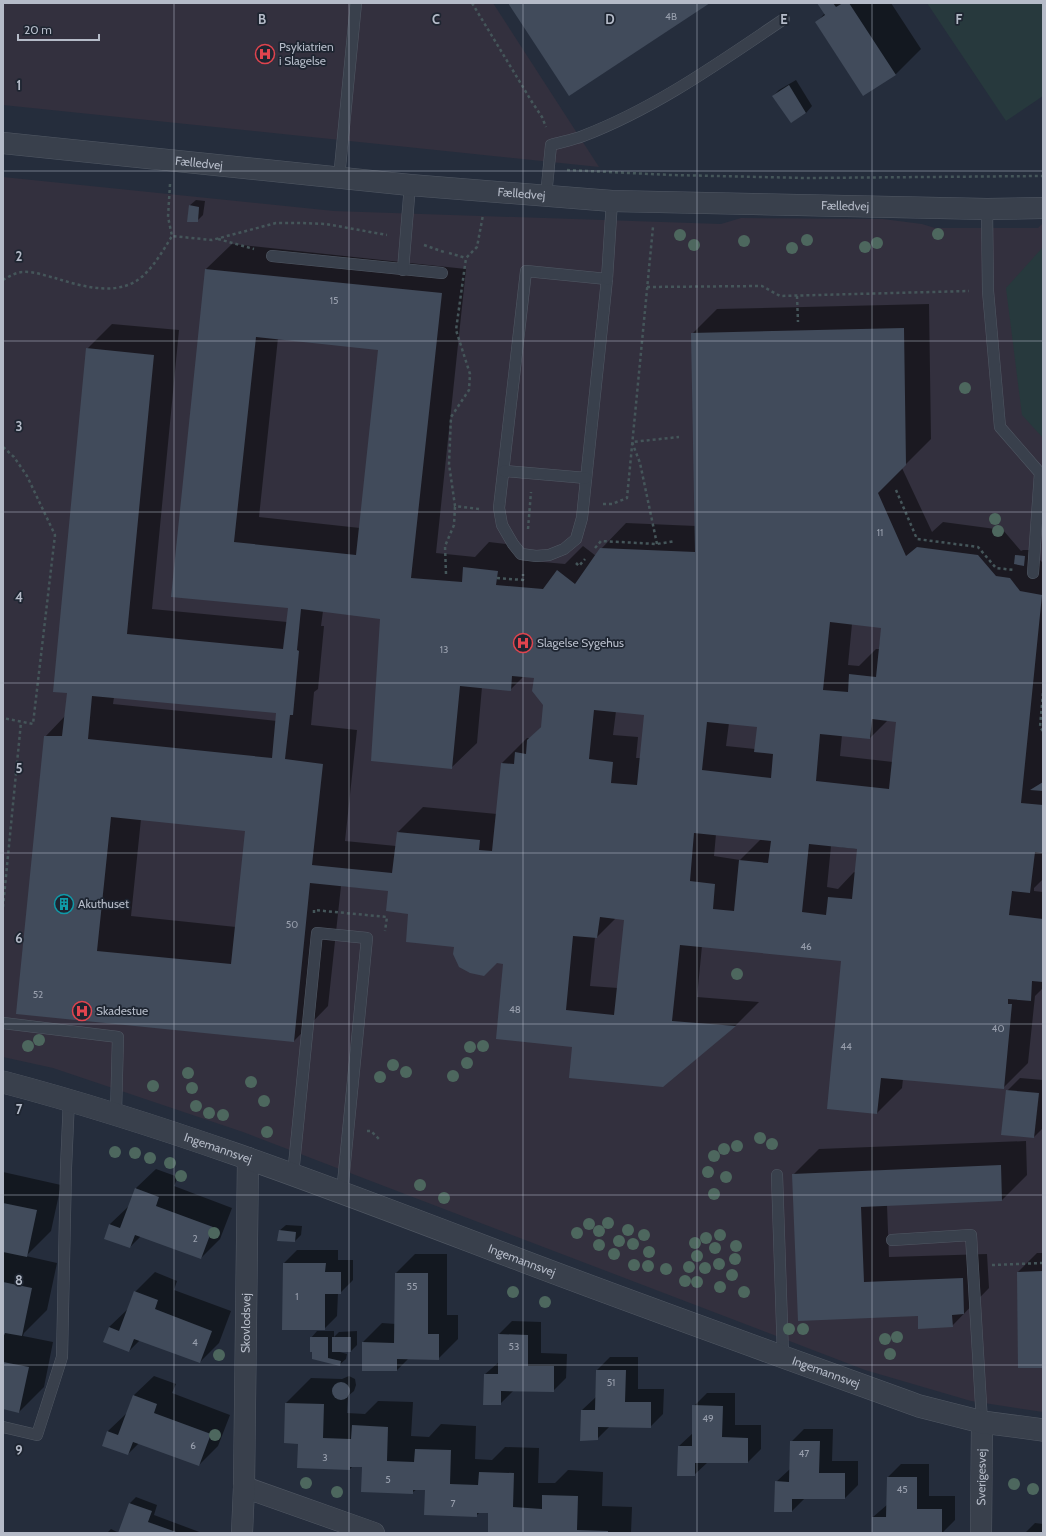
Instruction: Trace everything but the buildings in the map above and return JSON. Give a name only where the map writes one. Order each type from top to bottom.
[{"type":"street","name":"Fælledvej","points":[[3,143],[410,185],[612,201],[988,209],[1043,208]]},
{"type":"street","name":"Ingemannsvej","points":[[3,1082],[116,1113],[248,1158],[919,1406],[982,1422],[1043,1430]]},
{"type":"street","name":"Skovlodsvej","points":[[242,1533],[244,1487],[248,1158]]},
{"type":"street","name":"Sverigesvej","points":[[981,1533],[982,1422]]},
{"type":"street","points":[[244,1487],[374,1533]]},
{"type":"lane","points":[[339,178],[356,3]]},
{"type":"lane","points":[[546,196],[551,145],[582,137],[626,117],[691,81],[784,20]]},
{"type":"lane","points":[[403,270],[410,185]]},
{"type":"lane","points":[[608,280],[526,271],[499,508],[502,525],[513,544],[521,554],[536,556],[549,555],[559,551],[576,539],[582,518],[608,280],[612,201]]},
{"type":"lane","points":[[988,209],[988,291],[1000,427],[1042,473],[1033,573]]},
{"type":"lane","points":[[272,256],[442,273]]},
{"type":"lane","points":[[504,471],[586,478]]},
{"type":"lane","points":[[293,1175],[317,933],[367,938],[342,1193]]},
{"type":"lane","points":[[3,1023],[118,1037],[116,1113]]},
{"type":"lane","points":[[3,1427],[37,1435],[62,1357],[69,1099]]},
{"type":"lane","points":[[777,1175],[783,1356]]},
{"type":"lane","points":[[892,1240],[971,1235],[982,1422]]},
{"type":"path","points":[[472,3],[542,117],[551,145]]},
{"type":"path","points":[[3,280],[9,276],[23,272],[43,275],[75,284],[97,288],[115,289],[128,285],[145,274],[172,236],[168,217],[170,160]]},
{"type":"path","points":[[549,169],[806,178],[1043,176]]},
{"type":"path","points":[[446,574],[445,546],[454,525],[455,506],[449,464],[451,417],[469,390],[470,374],[456,330],[466,258],[477,247],[487,191]]},
{"type":"path","points":[[583,502],[612,504],[627,498],[655,202]]},
{"type":"path","points":[[172,236],[212,240],[276,223],[326,224],[406,238],[434,249],[466,258]]},
{"type":"path","points":[[218,238],[255,249],[272,256]]},
{"type":"path","points":[[647,287],[762,286],[780,296],[988,291]]},
{"type":"path","points":[[797,296],[798,322]]},
{"type":"path","points":[[632,442],[679,437]]},
{"type":"path","points":[[632,442],[640,463],[657,544]]},
{"type":"path","points":[[3,447],[14,456],[27,476],[55,535],[33,724],[3,718]]},
{"type":"path","points":[[896,490],[918,539],[978,547],[996,568],[1033,573]]},
{"type":"path","points":[[455,506],[500,512]]},
{"type":"path","points":[[592,551],[601,541],[657,544],[675,541]]},
{"type":"path","points":[[559,551],[579,566],[588,556]]},
{"type":"path","points":[[1043,692],[1040,727],[1043,731]]},
{"type":"path","points":[[3,907],[21,722]]},
{"type":"path","points":[[365,1131],[371,1131],[379,1139]]},
{"type":"path","points":[[973,1266],[1043,1263]]},
{"type":"shaded area","name":"Psykiatrien i Slagelse","points":[[3,3],[493,3],[599,167],[3,105]]},
{"type":"shaded area","points":[[927,3],[1043,3],[1043,96],[1006,121]]},
{"type":"shaded area","name":"Slagelse Sygehus","points":[[3,177],[334,211],[721,224],[741,218],[883,219],[922,224],[935,228],[1038,228],[1043,223],[1043,1412],[971,1401],[865,1370],[243,1132],[53,1068],[3,1057]]},
{"type":"shaded area","points":[[1043,247],[1043,438],[1022,415],[1006,288]]},
{"type":"place","name":"Psykiatrien i Slagelse","points":[[265,54]]},
{"type":"place","name":"Slagelse Sygehus","points":[[523,643]]},
{"type":"place","name":"Akuthuset","points":[[64,904]]},
{"type":"place","name":"Skadestue","points":[[82,1011]]}]
